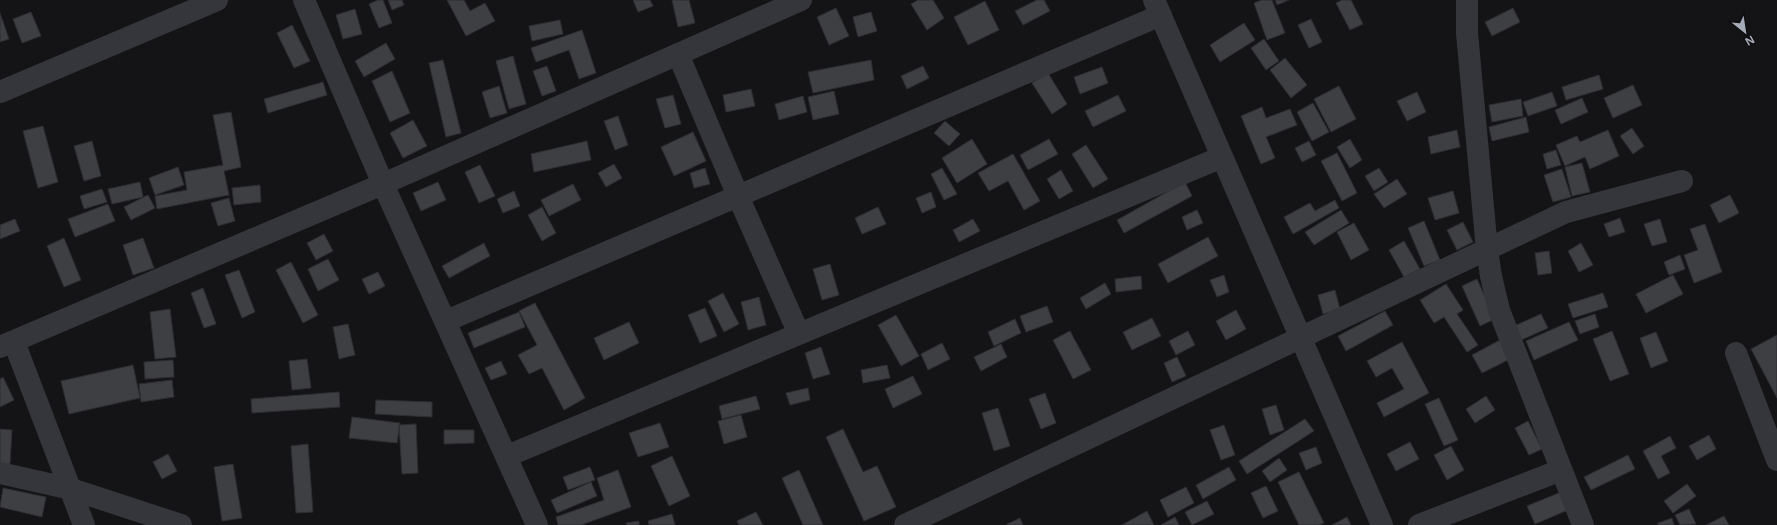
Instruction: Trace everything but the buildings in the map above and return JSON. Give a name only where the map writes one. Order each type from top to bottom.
[{"type":"street","points":[[0,92],[217,0]]},
{"type":"street","points":[[304,0],[383,184],[537,525]]},
{"type":"street","points":[[84,525],[72,489],[7,344],[383,184],[801,0]]},
{"type":"street","points":[[1467,0],[1467,33],[1490,276],[1499,310],[1583,525]]},
{"type":"street","points":[[446,321],[738,196],[1157,8],[1382,525]]},
{"type":"street","points":[[678,54],[738,196],[799,334]]},
{"type":"street","points":[[506,456],[1222,157]]},
{"type":"street","points":[[905,525],[1566,212],[1682,181]]},
{"type":"street","points":[[1736,353],[1777,460]]},
{"type":"street","points":[[1419,525],[1561,470]]},
{"type":"street","points":[[0,473],[72,489],[181,525]]}]
